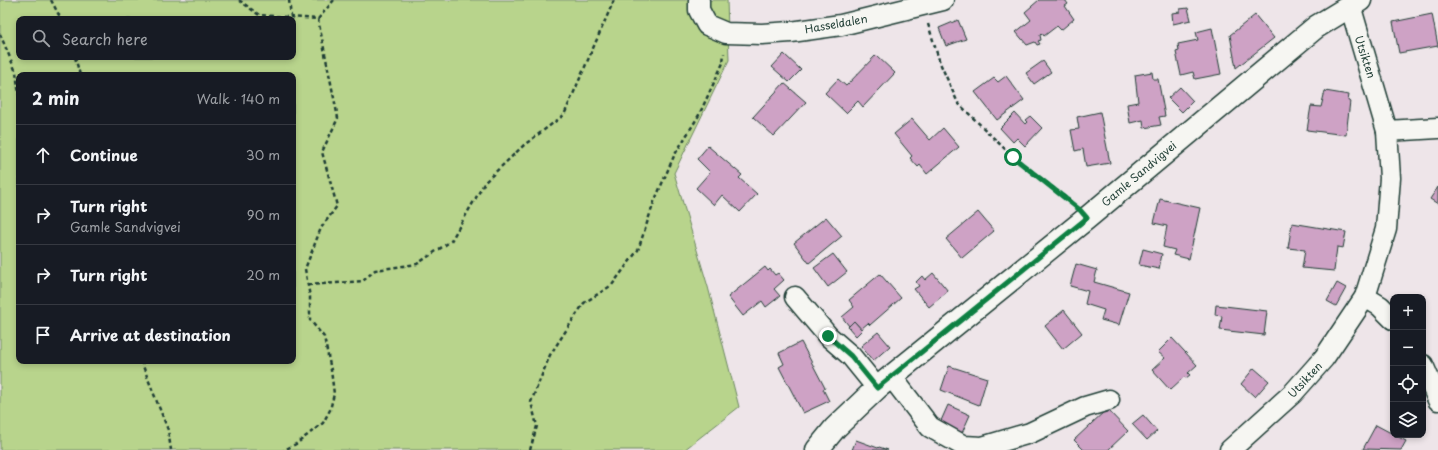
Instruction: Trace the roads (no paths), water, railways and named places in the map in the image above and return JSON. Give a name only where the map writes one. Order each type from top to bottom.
[{"type":"street","name":"Hasseldalen","points":[[699,0],[699,10],[707,25],[726,33],[762,34],[791,32],[841,24],[923,6],[943,0]]},
{"type":"street","name":"Utsikten","points":[[1230,450],[1293,393],[1324,358],[1365,297],[1386,229],[1390,178],[1387,131],[1355,3]]},
{"type":"street","name":"Gamle Sandvigvei","points":[[817,450],[835,428],[884,382],[1087,218],[1316,27],[1355,3]]},
{"type":"street","points":[[1387,131],[1438,128]]},
{"type":"street","points":[[795,297],[828,336],[884,382],[930,427],[964,446],[982,447],[1030,433],[1085,408],[1109,400]]},
{"type":"street","points":[[1365,297],[1380,306],[1390,316]]},
{"type":"street","points":[[1423,366],[1438,400]]}]
